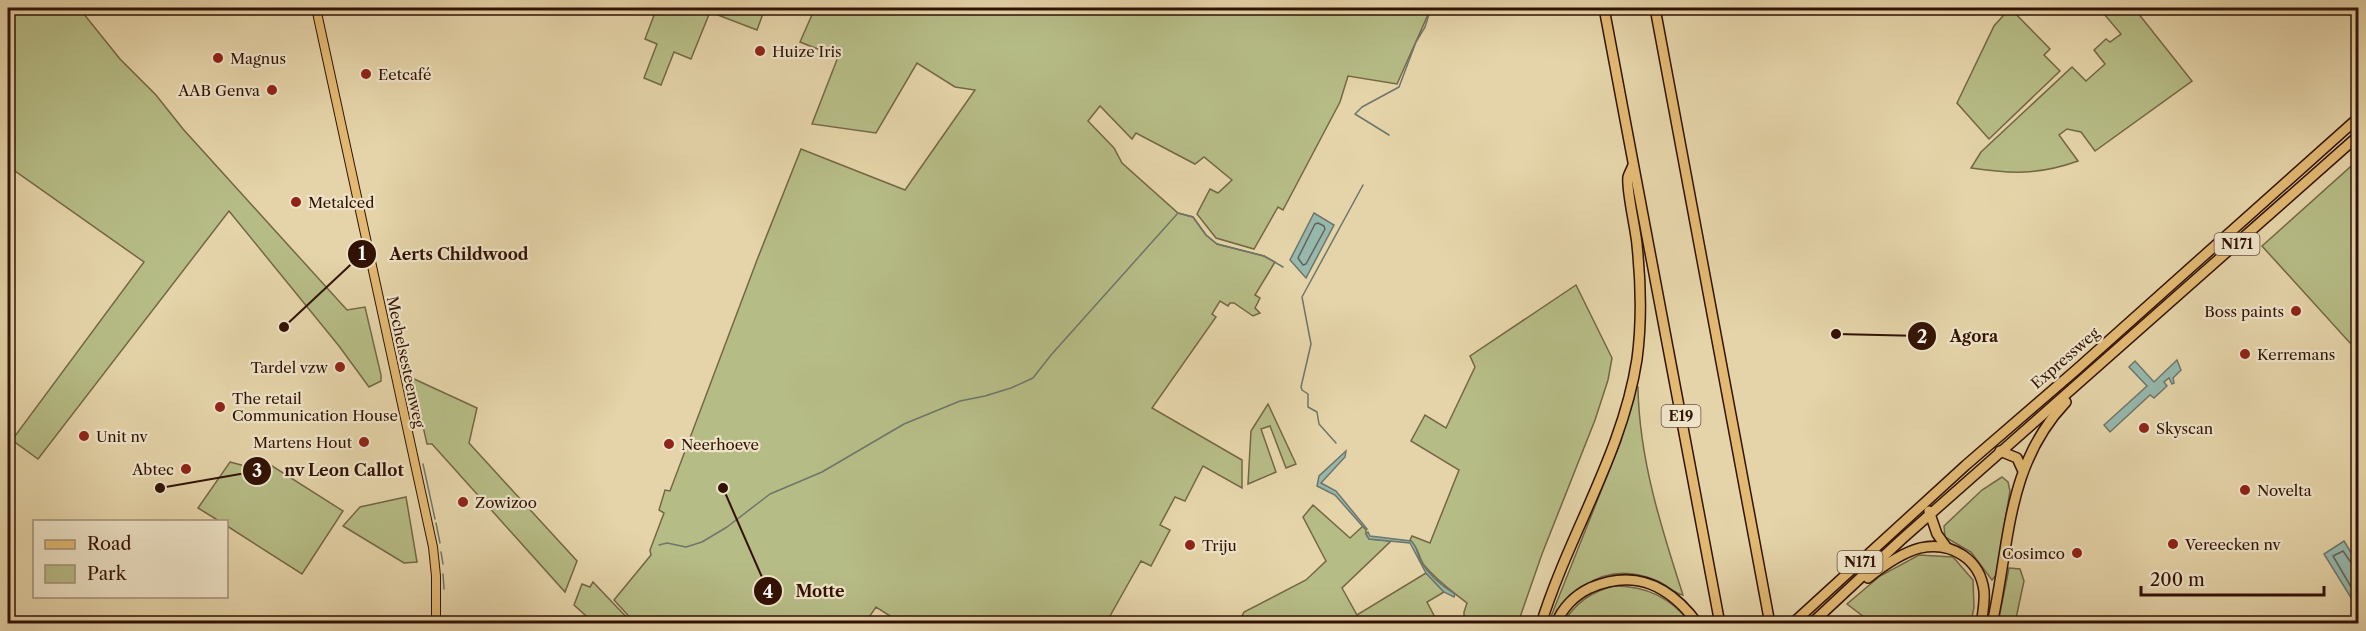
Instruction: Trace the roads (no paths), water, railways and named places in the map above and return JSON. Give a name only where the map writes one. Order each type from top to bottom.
[{"type":"highway","points":[[1541,624],[1562,566],[1617,436],[1637,357],[1640,308],[1638,210],[1633,184],[1628,179],[1634,162],[1604,8]]},
{"type":"highway","points":[[1655,8],[1770,624]]},
{"type":"highway","name":"Expressweg","points":[[1792,624],[1982,450],[2076,370],[2358,117]]},
{"type":"highway","name":"Expressweg","points":[[1811,624],[1929,516],[2358,136]]},
{"type":"highway","name":"E19","points":[[1638,210],[1720,624]]},
{"type":"highway","points":[[1992,624],[2014,500],[2022,469],[2049,420],[2076,388]]},
{"type":"highway","points":[[1982,450],[2003,451],[2016,458],[2022,469]]},
{"type":"highway","points":[[1928,500],[1929,516],[1937,534],[1947,548],[1965,557],[1977,569],[1984,593],[1981,624]]},
{"type":"highway","points":[[1837,600],[1898,557],[1918,549],[1947,548]]},
{"type":"highway","points":[[1556,624],[1572,599],[1605,582],[1623,579],[1639,580],[1664,591],[1676,599],[1698,624]]},
{"type":"main road","name":"Mechelsesteenweg","points":[[316,8],[433,547],[436,576],[436,620]]},
{"type":"water","points":[[1314,213],[1334,225],[1306,278],[1290,260]]},
{"type":"water","points":[[2177,360],[2181,370],[2173,378],[2174,383],[2172,384],[2169,378],[2164,382],[2167,386],[2154,398],[2150,395],[2110,432],[2104,425],[2147,386],[2129,367],[2135,361],[2154,382]]},
{"type":"water","points":[[1346,451],[1345,457],[1321,483],[1336,491],[1367,529],[1335,495],[1317,486],[1319,476]]},
{"type":"water","points":[[1368,532],[1370,536],[1411,541],[1425,568],[1445,588],[1455,594],[1454,597],[1444,592],[1426,573],[1410,543],[1369,539],[1366,534]]},
{"type":"water","points":[[2344,541],[2358,564],[2358,598],[2353,601],[2324,554]]},
{"type":"waterway","points":[[1389,135],[1355,114],[1362,107],[1399,87],[1431,8]]},
{"type":"waterway","points":[[1336,443],[1319,424],[1317,412],[1308,407],[1308,394],[1301,387],[1311,344],[1302,297],[1363,185]]},
{"type":"waterway","points":[[659,545],[667,543],[686,547],[702,542],[727,527],[770,494],[822,472],[904,424],[960,401],[1011,388],[1033,378],[1178,213],[1193,217],[1206,235],[1217,244],[1264,256],[1283,267]]},
{"type":"waterway","points":[[423,464],[435,519]]},
{"type":"waterway","points":[[436,523],[440,543]]},
{"type":"waterway","points":[[441,552],[443,564]]},
{"type":"waterway","points":[[443,574],[444,589]]},
{"type":"place","name":"Huize Iris","points":[[760,51]]},
{"type":"place","name":"Magnus","points":[[218,58]]},
{"type":"place","name":"Eetcafé","points":[[366,74]]},
{"type":"place","name":"AAB Genva","points":[[272,90]]},
{"type":"place","name":"Metalced","points":[[296,202]]},
{"type":"place","name":"Boss paints","points":[[2296,311]]},
{"type":"place","name":"Aerts Childwood","points":[[284,327]]},
{"type":"place","name":"Agora","points":[[1836,334]]},
{"type":"place","name":"Kerremans","points":[[2245,354]]},
{"type":"place","name":"Tardel vzw","points":[[340,367]]},
{"type":"place","name":"The retail Communication House","points":[[220,407]]},
{"type":"place","name":"Skyscan","points":[[2144,428]]},
{"type":"place","name":"Unit nv","points":[[84,436]]},
{"type":"place","name":"Martens Hout","points":[[364,442]]},
{"type":"place","name":"Neerhoeve","points":[[669,444]]},
{"type":"place","name":"Abtec","points":[[186,469]]},
{"type":"place","name":"nv Leon Callot","points":[[160,488]]},
{"type":"place","name":"Motte","points":[[723,488]]},
{"type":"place","name":"Novelta","points":[[2245,490]]},
{"type":"place","name":"Zowizoo","points":[[463,502]]},
{"type":"place","name":"Vereecken nv","points":[[2173,544]]},
{"type":"place","name":"Triju","points":[[1190,545]]},
{"type":"place","name":"Cosimco","points":[[2077,553]]}]
